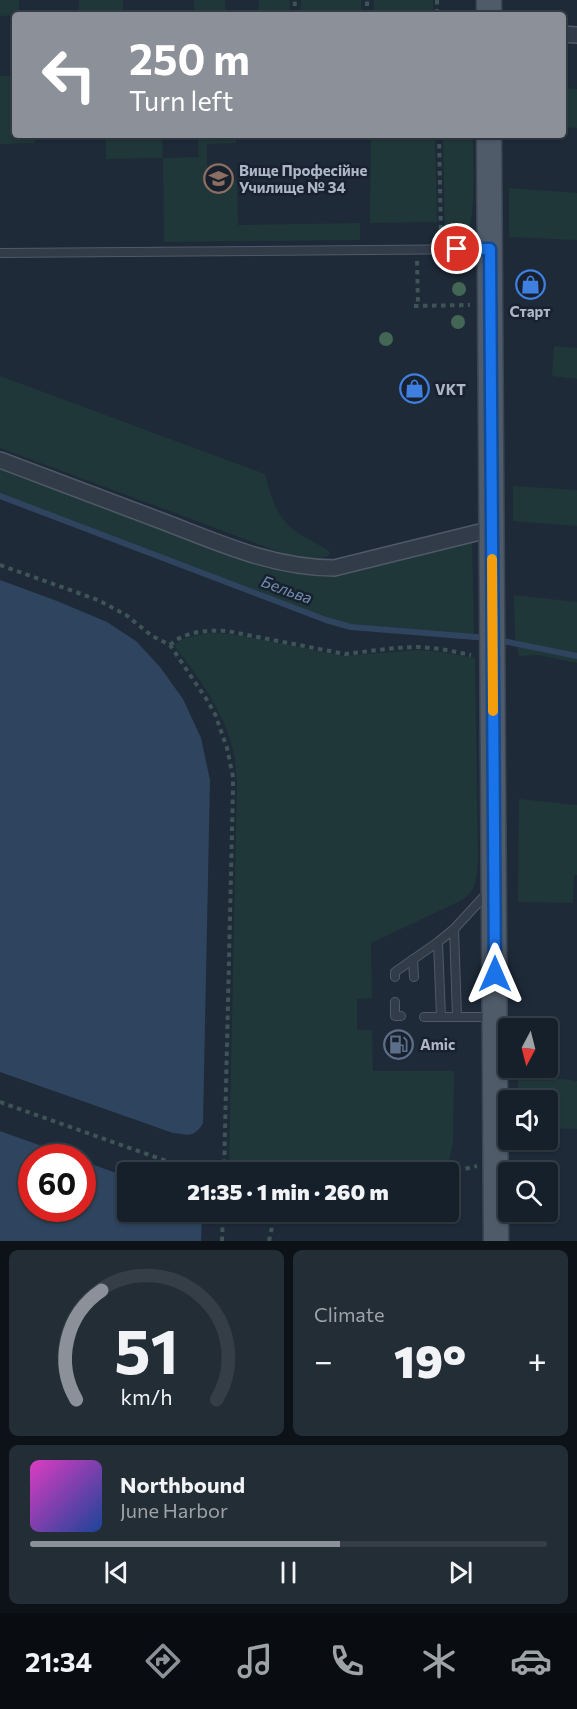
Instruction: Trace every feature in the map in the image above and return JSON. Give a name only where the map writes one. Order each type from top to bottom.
[{"type":"main road","points":[[489,138],[496,1241]]},
{"type":"street","points":[[0,460],[219,543],[291,565],[334,568],[492,529]]},
{"type":"lane","points":[[0,253],[490,249]]},
{"type":"lane","points":[[394,977],[395,972],[454,929],[494,886]]},
{"type":"lane","points":[[454,929],[457,1017]]},
{"type":"lane","points":[[438,942],[441,1017]]},
{"type":"lane","points":[[413,959],[414,977]]},
{"type":"lane","points":[[395,1002],[395,1016],[401,1016]]},
{"type":"lane","points":[[424,1017],[495,1017]]},
{"type":"path","points":[[439,138],[441,249]]},
{"type":"path","points":[[417,249],[416,306],[490,305]]},
{"type":"path","points":[[0,564],[98,600],[126,615],[152,636],[170,645],[215,714],[227,748],[233,777],[224,1162]]},
{"type":"path","points":[[170,645],[175,639],[190,633],[211,630],[227,631],[345,654],[419,647],[493,656]]},
{"type":"path","points":[[0,1102],[169,1162]]},
{"type":"path","points":[[459,1170],[496,1160]]},
{"type":"path","points":[[222,1241],[223,1222]]},
{"type":"path","points":[[269,1241],[274,1222]]},
{"type":"green space","points":[[0,0],[19,0],[19,12],[12,12],[12,15],[0,16]]},
{"type":"green space","points":[[79,0],[123,0],[123,12],[79,12]]},
{"type":"green space","points":[[194,0],[225,0],[225,12],[195,12]]},
{"type":"green space","points":[[259,0],[290,0],[289,12],[258,12]]},
{"type":"green space","points":[[301,0],[361,0],[361,12],[300,12]]},
{"type":"green space","points":[[374,0],[433,0],[433,12],[374,12]]},
{"type":"green space","points":[[0,76],[12,76],[12,138],[35,138],[35,143],[0,144]]},
{"type":"green space","points":[[566,88],[577,89],[577,128],[566,127]]},
{"type":"green space","points":[[106,138],[162,138],[163,158],[106,159]]},
{"type":"green space","points":[[236,138],[236,143],[207,144],[207,180],[237,180],[238,225],[360,223],[360,240],[164,242],[163,158],[199,157],[198,139]]},
{"type":"green space","points":[[371,138],[435,138],[437,222],[370,223]]},
{"type":"green space","points":[[443,138],[473,138],[472,216],[466,233],[454,239],[445,239]]},
{"type":"green space","points":[[509,188],[577,193],[577,240],[509,237]]},
{"type":"green space","points":[[554,346],[577,348],[577,379],[552,376]]},
{"type":"green space","points":[[0,376],[265,474],[281,516],[293,530],[330,552],[328,556],[305,558],[290,555],[0,448]]},
{"type":"green space","points":[[0,460],[314,568],[472,534],[474,636],[381,631],[326,620],[0,496]]},
{"type":"green space","points":[[513,486],[577,490],[577,526],[513,521]]},
{"type":"green space","points":[[514,595],[577,602],[577,663],[538,655],[519,656],[515,636]]},
{"type":"green space","points":[[207,633],[228,634],[343,656],[419,650],[475,658],[478,861],[474,885],[469,894],[458,902],[371,943],[372,998],[357,999],[357,1030],[372,1030],[373,1071],[454,1071],[453,1143],[449,1162],[229,1162],[236,764],[230,739],[218,710],[202,683],[174,645],[183,639]]},
{"type":"green space","points":[[519,799],[577,805],[577,875],[574,875],[573,903],[518,902]]},
{"type":"green space","points":[[518,1078],[555,1078],[577,1081],[577,1129],[558,1128],[558,1090],[518,1090]]},
{"type":"water","points":[[0,580],[107,622],[136,641],[160,667],[183,699],[201,738],[210,780],[203,1123],[194,1133],[187,1135],[173,1133],[0,1072]]},
{"type":"water","points":[[0,1131],[36,1144],[18,1144],[18,1222],[96,1222],[96,1166],[117,1173],[117,1222],[202,1222],[201,1241],[0,1241]]},
{"type":"waterway","name":"Бельва","points":[[0,496],[326,620],[351,627],[488,638]]},
{"type":"waterway","name":"Бельва","points":[[498,640],[577,656]]},
{"type":"slow traffic","points":[[492,559],[493,711]]},
{"type":"place","name":"Вище Професійне Училище № 34","points":[[218,179]]},
{"type":"place","name":"Старт","points":[[530,284]]},
{"type":"place","name":"VKT","points":[[414,389]]},
{"type":"place","name":"Amic","points":[[399,1044]]},
{"type":"route","points":[[457,249],[490,249],[495,974]]}]
